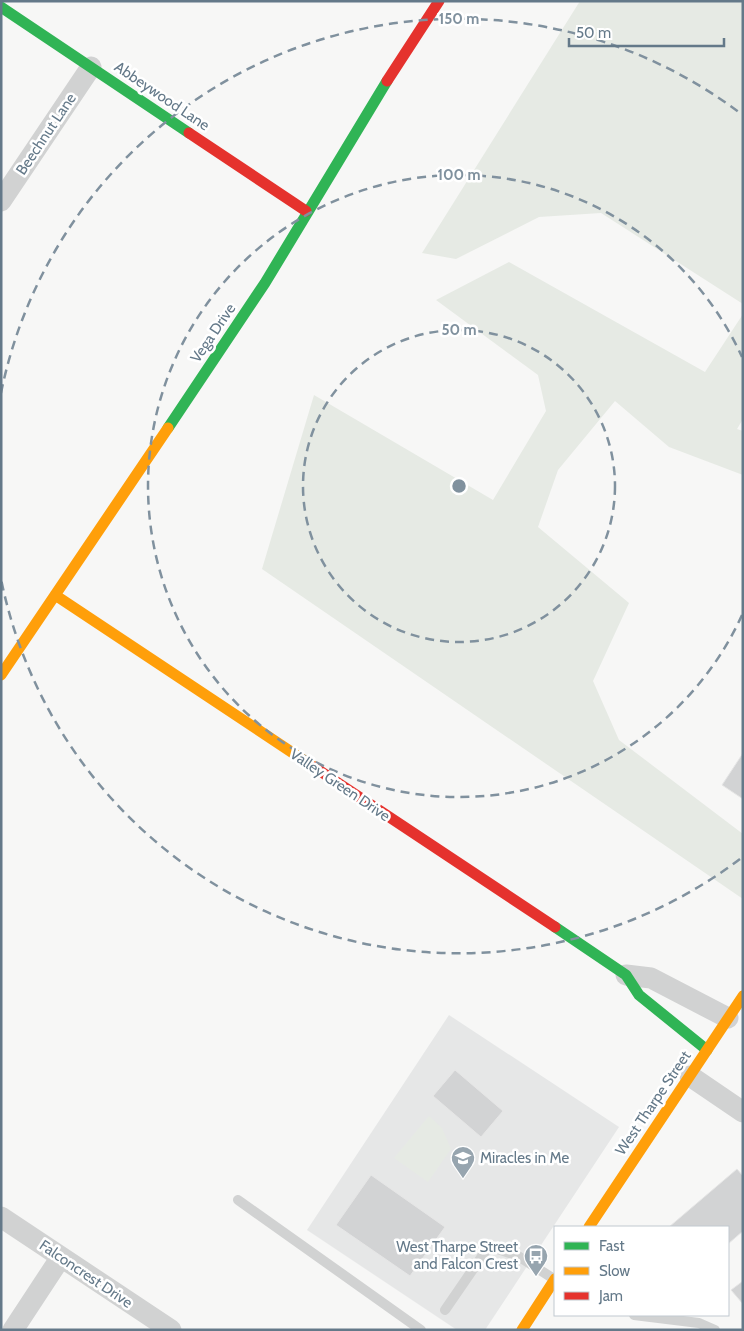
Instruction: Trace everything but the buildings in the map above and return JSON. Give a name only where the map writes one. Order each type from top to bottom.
[{"type":"street","name":"Vega Drive","points":[[1,675],[265,283],[306,211],[432,4]]},
{"type":"street","name":"Abbeywood Lane","points":[[1,7],[306,211]]},
{"type":"street","name":"Beechnut Lane","points":[[1,202],[91,67]]},
{"type":"street","name":"Valley Green Drive","points":[[54,595],[626,975],[639,995],[707,1050]]},
{"type":"street","name":"Valley Green Drive","points":[[626,975],[651,978],[728,1018]]},
{"type":"street","name":"West Tharpe Street","points":[[590,1226],[743,996]]},
{"type":"street","points":[[690,1076],[743,1112]]},
{"type":"street","name":"Falconcrest Drive","points":[[1,1217],[171,1330]]},
{"type":"street","points":[[13,1330],[61,1257]]},
{"type":"street","points":[[522,1330],[554,1281]]},
{"type":"lane","points":[[238,1200],[422,1330]]},
{"type":"lane","points":[[445,1310],[489,1246],[518,1256],[554,1278]]},
{"type":"lane","points":[[642,1316],[698,1323],[715,1330]]},
{"type":"shaded area","points":[[580,1],[743,1],[743,304],[601,213],[539,217],[456,259],[422,253]]},
{"type":"shaded area","points":[[509,262],[705,372],[743,314],[743,419],[737,429],[743,431],[743,475],[669,447],[615,401],[558,470],[538,527],[629,603],[593,681],[619,740],[743,834],[743,899],[262,569],[314,395],[493,500],[546,411],[538,375],[436,300]]},
{"type":"shaded area","name":"Miracles in Me","points":[[449,1015],[619,1127],[485,1330],[457,1330],[307,1230]]},
{"type":"shaded area","points":[[429,1116],[442,1128],[451,1149],[428,1182],[394,1158]]},
{"type":"traffic: fast","points":[[1,7],[189,133]]},
{"type":"traffic: fast","points":[[168,428],[265,283],[387,81]]},
{"type":"traffic: fast","points":[[555,927],[626,975],[639,995],[707,1050]]},
{"type":"traffic: slow","points":[[1,675],[168,428]]},
{"type":"traffic: slow","points":[[55,595],[314,767]]},
{"type":"traffic: slow","points":[[590,1226],[743,996]]},
{"type":"traffic: slow","points":[[522,1330],[554,1281]]},
{"type":"traffic: jam","points":[[387,81],[439,1]]},
{"type":"traffic: jam","points":[[189,133],[306,211]]},
{"type":"traffic: jam","points":[[314,767],[555,927]]},
{"type":"place","name":"Miracles in Me","points":[[463,1179]]},
{"type":"place","name":"West Tharpe Street and Falcon Crest","points":[[536,1277]]}]
